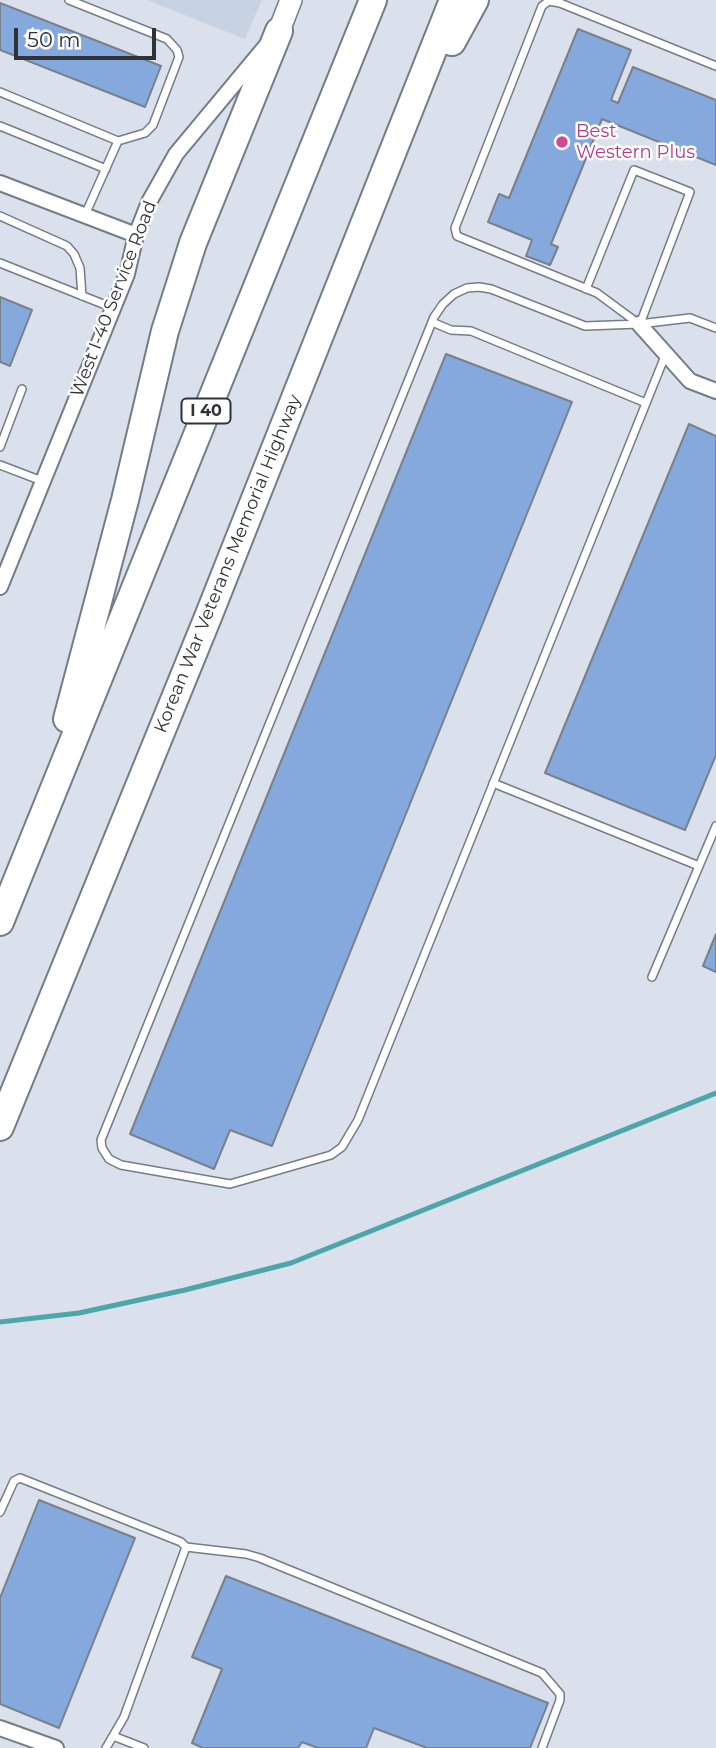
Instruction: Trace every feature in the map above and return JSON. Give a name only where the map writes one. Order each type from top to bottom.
[{"type":"highway","name":"I 40","points":[[0,922],[373,0]]},
{"type":"highway","name":"Korean War Veterans Memorial Highway","points":[[0,1127],[453,0]]},
{"type":"highway","points":[[396,146],[475,0]]},
{"type":"highway","points":[[40,822],[176,296],[193,243],[279,31]]},
{"type":"main road","name":"West I-40 Service Road","points":[[279,31],[291,0]]},
{"type":"street","name":"West I-40 Service Road","points":[[0,587],[127,274],[136,234],[149,202],[176,154],[279,31]]},
{"type":"street","points":[[0,183],[136,234]]},
{"type":"street","points":[[639,324],[690,381],[716,391]]},
{"type":"street","points":[[0,1728],[56,1748]]},
{"type":"lane","points":[[0,92],[118,141],[145,133],[153,125],[178,63],[177,50],[167,39],[69,0]]},
{"type":"lane","points":[[639,324],[597,293],[457,236],[455,228],[542,6],[549,1],[560,3],[716,66]]},
{"type":"lane","points":[[0,126],[106,169]]},
{"type":"lane","points":[[85,215],[118,141]]},
{"type":"lane","points":[[586,289],[634,170],[690,192],[639,324]]},
{"type":"lane","points":[[0,216],[67,246],[80,268],[82,296]]},
{"type":"lane","points":[[0,262],[113,308]]},
{"type":"lane","points":[[666,356],[358,1120],[342,1147],[331,1155],[230,1184],[121,1165],[109,1159],[102,1148],[101,1140],[432,323],[443,304],[454,294],[467,288],[479,287],[491,289],[585,326],[639,324],[690,318],[716,328]]},
{"type":"lane","points":[[432,323],[452,330],[471,331],[646,403]]},
{"type":"lane","points":[[0,447],[22,389]]},
{"type":"lane","points":[[0,466],[43,482]]},
{"type":"lane","points":[[493,782],[699,866]]},
{"type":"lane","points":[[652,977],[716,826]]},
{"type":"lane","points":[[0,1512],[14,1481],[20,1478],[181,1542],[186,1547],[260,1558],[541,1673],[560,1694],[542,1748]]},
{"type":"lane","points":[[106,1748],[124,1717],[186,1547]]},
{"type":"lane","points":[[113,1736],[144,1748]]},
{"type":"shaded area","points":[[147,0],[262,0],[245,39]]},
{"type":"building","points":[[0,3],[161,66],[145,107],[0,50]]},
{"type":"building","name":"Best Western Plus","points":[[578,29],[631,50],[611,100],[618,103],[633,67],[716,100],[716,165],[602,119],[551,244],[558,247],[550,265],[526,256],[532,240],[488,222],[499,194],[509,198]]},
{"type":"building","points":[[0,297],[32,310],[10,366],[0,362]]},
{"type":"building","points":[[446,354],[572,402],[272,1146],[230,1130],[214,1169],[130,1134]]},
{"type":"building","points":[[689,424],[716,436],[716,755],[685,830],[545,773]]},
{"type":"building","points":[[716,934],[716,972],[703,966]]},
{"type":"building","points":[[39,1500],[135,1538],[59,1728],[0,1704],[0,1598]]},
{"type":"building","points":[[226,1576],[548,1703],[530,1748],[427,1748],[374,1728],[366,1748],[318,1748],[302,1742],[298,1748],[203,1748],[192,1743],[222,1669],[192,1657]]},
{"type":"waterway","points":[[0,1322],[79,1313],[291,1263],[716,1093]]},
{"type":"place","name":"Best Western Plus","points":[[562,142]]}]
